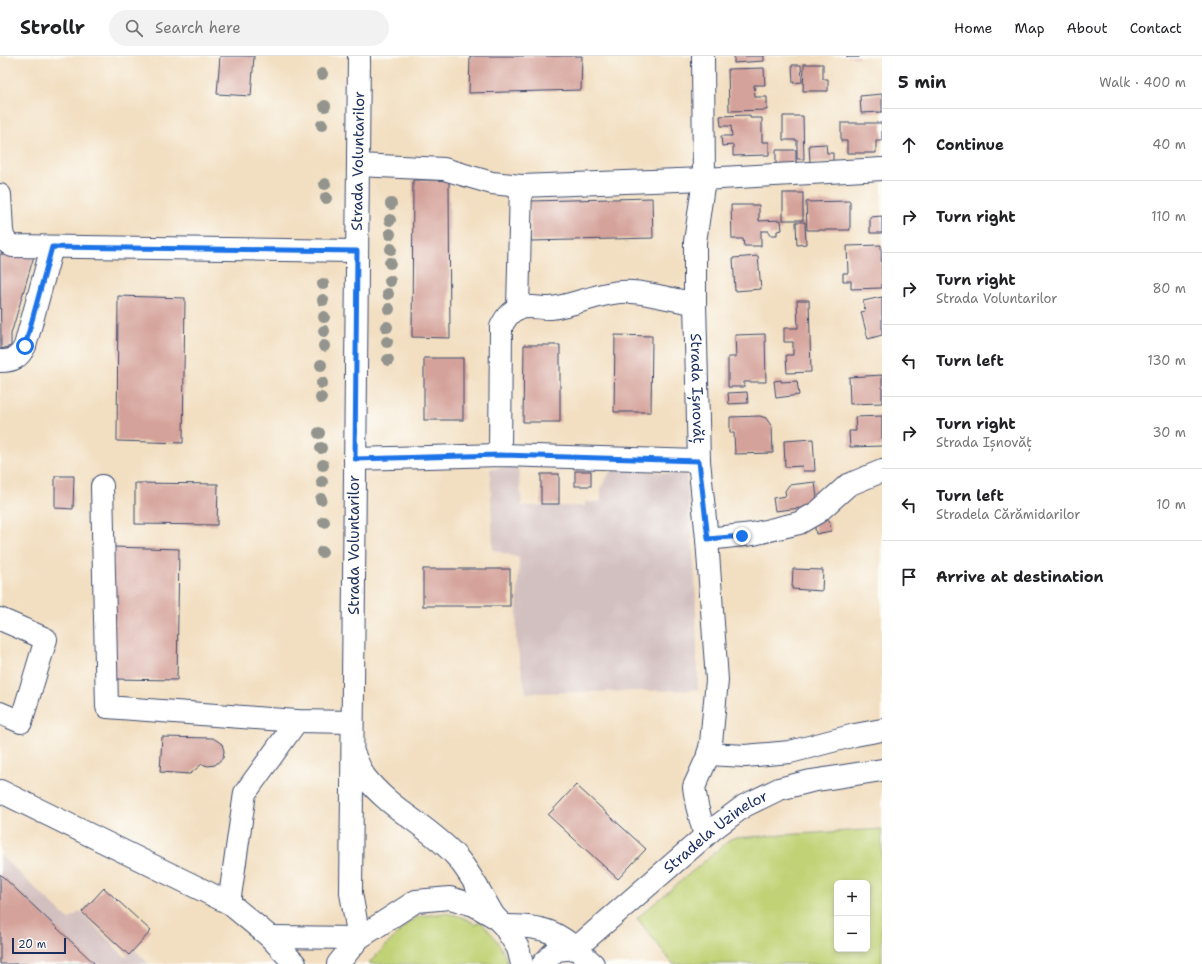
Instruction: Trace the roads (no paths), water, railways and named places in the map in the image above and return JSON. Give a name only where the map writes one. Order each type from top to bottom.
[{"type":"street","name":"Strada Voluntarilor","points":[[359,56],[351,893],[359,938]]},
{"type":"street","name":"Strada Ișnovăț","points":[[703,56],[704,180],[695,242],[695,304],[699,461],[708,539],[717,680],[711,743],[694,787],[696,806],[705,836]]},
{"type":"street","points":[[358,165],[444,169],[492,183],[520,186],[704,180],[882,170]]},
{"type":"street","points":[[518,308],[520,186]]},
{"type":"street","points":[[0,195],[4,240],[12,246],[357,251]]},
{"type":"street","points":[[0,361],[10,361],[19,357],[25,346],[52,247]]},
{"type":"street","points":[[500,455],[501,327],[508,315],[518,308],[549,308],[619,291],[643,293],[695,304]]},
{"type":"street","points":[[355,459],[500,455],[699,461]]},
{"type":"street","points":[[708,539],[753,534],[799,523],[818,512],[848,485],[882,471]]},
{"type":"street","points":[[102,486],[107,707],[296,721],[352,722]]},
{"type":"street","points":[[0,619],[46,639],[21,722],[0,713]]},
{"type":"street","points":[[228,903],[245,793],[296,721]]},
{"type":"street","points":[[708,754],[745,756],[790,752],[854,735],[882,730]]},
{"type":"street","points":[[352,750],[365,776],[391,804],[426,830],[455,855],[468,872],[518,948],[522,964]]},
{"type":"street","name":"Stradela Uzinelor","points":[[576,948],[705,836],[744,806],[779,789],[811,781],[882,770]]},
{"type":"street","points":[[0,791],[228,903],[270,937],[295,964]]},
{"type":"street","points":[[338,964],[359,938],[416,901],[450,898],[474,905],[499,921],[541,927],[557,934],[576,948],[593,964]]},
{"type":"street","points":[[270,937],[359,938]]},
{"type":"street","points":[[542,964],[556,950],[576,948]]}]
